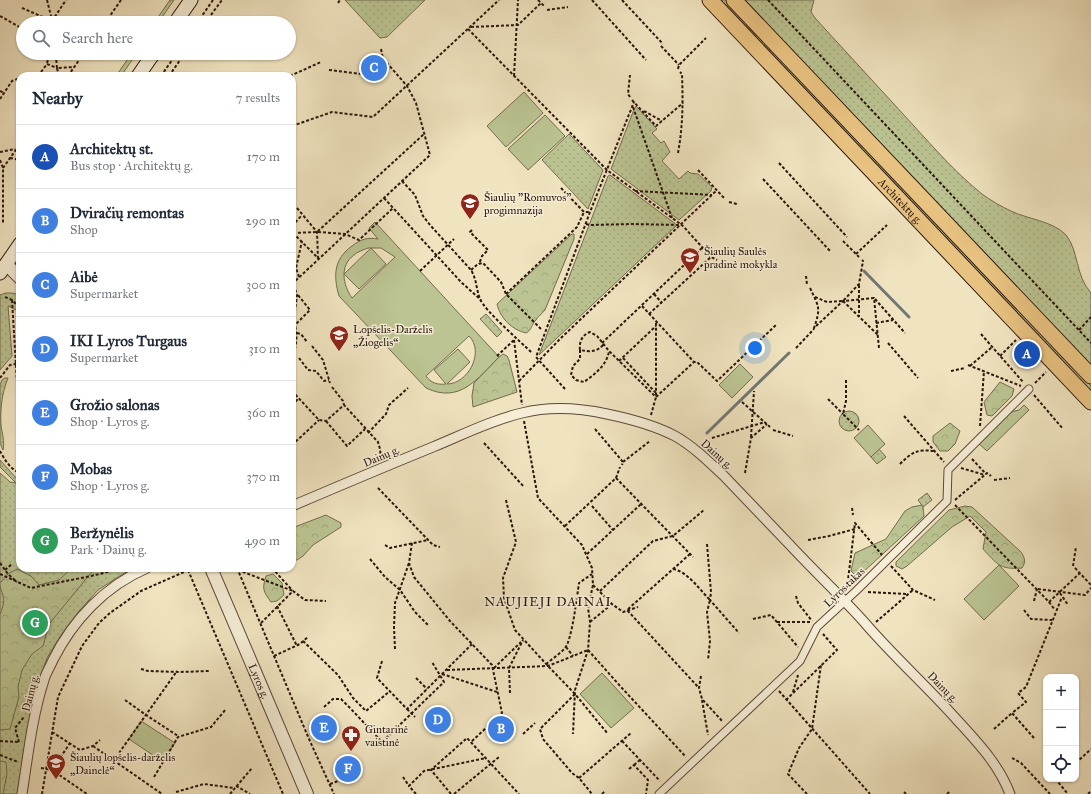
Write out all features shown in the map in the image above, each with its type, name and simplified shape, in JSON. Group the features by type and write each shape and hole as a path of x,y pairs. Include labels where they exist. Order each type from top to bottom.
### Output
{"main road":[{"path":"180,16 191,0"},
{"name":"Architektų g.","path":"710,0 1091,402"},
{"name":"Architektų g.","path":"734,0 1091,376"},
{"path":"756,49 768,37"},
{"path":"141,72 149,60"},
{"path":"2,265 16,249"}],"street":[{"path":"2,265 16,275"},
{"path":"951,467 1029,389"},
{"name":"Dainų g.","path":"296,504 484,426 523,412 541,409 583,409 630,418 648,424 675,436 687,444 717,469 752,504 869,628 937,697 989,755 998,768 1010,794"},
{"name":"Lyros takas","path":"659,794 800,661 817,627 856,591 947,501 948,470 951,467"},
{"name":"Dainų g.","path":"22,794 29,743 44,679 61,644 85,611 97,599 128,577 139,572"},
{"name":"Lyros g.","path":"214,572 307,794"}],"path":[{"path":"47,0 51,16"},
{"path":"56,16 66,0"},
{"path":"110,16 121,0"},
{"path":"202,16 213,0"},
{"path":"210,16 222,0"},
{"path":"296,124 332,112 373,117 499,0"},
{"path":"514,76 518,25 518,0"},
{"path":"538,0 546,8 568,7"},
{"path":"592,0 646,60"},
{"path":"622,0 679,65"},
{"path":"768,0 1091,343"},
{"path":"470,27 518,25 541,3"},
{"path":"22,8 39,16"},
{"path":"0,16 16,25"},
{"path":"468,29 607,170 672,218 711,257 717,260"},
{"path":"678,69 679,65 706,38"},
{"path":"380,49 383,59"},
{"path":"40,72 47,64 48,60"},
{"path":"56,60 58,72"},
{"path":"71,72 79,60"},
{"path":"163,72 171,60"},
{"path":"172,72 179,60"},
{"path":"296,73 321,62"},
{"path":"296,280 430,155 416,102 407,86 386,63"},
{"path":"47,64 57,68 74,67"},
{"path":"329,70 378,76"},
{"path":"678,152 682,132 683,103 682,74 680,72"},
{"path":"630,75 628,94 630,97"},
{"path":"0,99 12,81 16,80"},
{"path":"0,90 4,93"},
{"path":"565,389 536,357 633,101 656,126 683,103"},
{"path":"632,106 672,218"},
{"path":"643,111 662,121"},
{"path":"317,232 424,134"},
{"path":"0,152 16,149"},
{"path":"3,168 16,149"},
{"path":"10,158 16,159"},
{"path":"0,160 3,168 3,223"},
{"path":"779,163 847,237"},
{"path":"698,170 724,198"},
{"path":"764,179 831,252"},
{"path":"402,181 415,195 423,216 471,270 476,278 481,300"},
{"path":"561,188 584,212 590,212"},
{"path":"519,381 717,190"},
{"path":"634,191 663,191 712,195"},
{"path":"384,198 461,282 481,300 513,335 532,353"},
{"path":"729,202 737,204"},
{"path":"297,208 317,232 318,259"},
{"path":"296,232 333,232 345,234 359,240 393,208"},
{"path":"506,294 577,227 584,212"},
{"path":"296,222 302,215"},
{"path":"586,224 680,225"},
{"path":"856,254 887,225"},
{"path":"471,270 478,264 482,256 488,250 470,232 472,230"},
{"path":"296,236 318,259"},
{"path":"420,271 454,239"},
{"path":"299,277 296,268 302,241"},
{"path":"843,241 859,257"},
{"path":"580,350 590,352 597,350 702,248"},
{"path":"649,314 711,257"},
{"path":"859,317 859,284 862,260"},
{"path":"478,264 484,263 501,282 506,294 541,329"},
{"path":"806,276 807,285"},
{"path":"796,348 814,328 859,284"},
{"path":"810,288 819,306 818,317 814,328"},
{"path":"654,294 662,303"},
{"path":"296,303 297,295"},
{"path":"296,323 310,310 297,295"},
{"path":"5,297 12,300 16,304"},
{"path":"814,297 827,302 874,298"},
{"path":"874,298 905,333"},
{"path":"874,298 879,348"},
{"path":"0,378 10,365 16,363 12,300"},
{"path":"843,301 878,335"},
{"path":"642,306 694,362 697,362 717,381 776,324"},
{"path":"1078,330 1091,317"},
{"path":"876,323 893,320"},
{"path":"651,416 656,397 656,322"},
{"path":"619,361 656,326"},
{"path":"609,351 608,359 602,367 584,382 576,380 571,375 573,366 580,359 581,340 584,334 590,332 597,336 609,351 656,397"},
{"path":"1000,356 1025,332"},
{"path":"296,347 297,333 301,334 307,342"},
{"path":"981,334 1063,429"},
{"path":"513,335 523,412"},
{"path":"498,356 514,340"},
{"path":"888,343 918,378"},
{"path":"299,358 308,370 316,371 324,381 330,382 323,360 312,346"},
{"path":"992,347 969,365 1029,389"},
{"path":"623,358 656,393"},
{"path":"656,397 694,362"},
{"path":"1029,389 1055,363"},
{"path":"951,371 965,368"},
{"path":"979,439 984,371"},
{"path":"843,414 846,401 846,380"},
{"path":"332,387 343,400 344,405 380,446 382,468"},
{"path":"368,432 386,414 389,406 408,388"},
{"path":"745,473 751,438 754,391"},
{"path":"296,395 319,420 326,421 347,446 365,429"},
{"path":"296,401 299,398"},
{"path":"828,398 859,430"},
{"path":"742,402 770,427"},
{"path":"326,421 344,405"},
{"path":"904,416 951,467 991,476"},
{"path":"296,441 319,420"},
{"path":"712,438 766,423"},
{"path":"751,438 766,423"},
{"path":"525,428 538,498 582,545 592,568 593,585 588,608 590,622 588,650 575,694 573,734"},
{"path":"595,428 621,465"},
{"path":"773,430 793,436"},
{"path":"565,526 616,478 621,465 650,441"},
{"path":"484,443 524,487"},
{"path":"900,464 912,453 924,450 935,451"},
{"path":"0,451 12,468 16,470"},
{"path":"966,452 985,474"},
{"path":"985,474 952,502 1037,589 1055,610"},
{"path":"616,478 693,557"},
{"path":"994,480 1010,478"},
{"path":"378,488 433,545 440,547"},
{"path":"506,500 516,542 503,578 504,598 515,630 575,694 608,734"},
{"path":"587,554 641,504"},
{"path":"592,506 613,530"},
{"path":"852,508 853,515"},
{"path":"600,591 653,541 673,536 704,510"},
{"path":"845,601 856,518"},
{"path":"855,523 913,590 935,600"},
{"path":"808,540 855,529"},
{"path":"385,545 390,548 428,540"},
{"path":"395,649 395,603 409,563 412,543"},
{"path":"707,544 711,592 707,612 710,641 708,660"},
{"path":"1076,547 1074,567 1091,585"},
{"path":"627,610 690,554"},
{"path":"370,559 385,577 400,590 415,612 429,626"},
{"path":"0,563 8,574 20,584"},
{"path":"409,563 414,577 450,621 492,665 502,713 471,742"},
{"path":"5,570 12,564"},
{"path":"673,569 687,574 739,633"},
{"path":"0,574 31,588 108,572"},
{"path":"42,794 58,697 82,646 99,623 110,613 141,591 184,572"},
{"path":"189,572 283,794"},
{"path":"239,572 334,794"},
{"path":"246,572 293,591"},
{"path":"276,572 293,591 305,600 326,601"},
{"path":"1049,602 1080,573"},
{"path":"547,665 566,647 573,625 579,583 592,574"},
{"path":"593,585 612,604 623,612 638,607"},
{"path":"1037,589 1085,595 1091,588"},
{"path":"1034,601 1037,589"},
{"path":"869,628 913,590"},
{"path":"261,623 293,591"},
{"path":"856,591 909,594"},
{"path":"1060,593 1068,605"},
{"path":"777,622 813,622 798,604 796,596"},
{"path":"994,729 1026,702 1018,693 1026,687 1039,656 1055,610 1062,597"},
{"path":"590,622 612,604"},
{"path":"277,606 297,646"},
{"path":"627,610 699,688"},
{"path":"1024,610 1031,619 1052,620"},
{"path":"753,619 771,615 804,654"},
{"path":"817,627 837,650 786,700 870,794"},
{"path":"274,656 297,646 308,637"},
{"path":"510,693 509,668 523,640"},
{"path":"493,668 523,640"},
{"path":"303,642 338,675 353,698 366,711 390,691"},
{"path":"407,709 472,644"},
{"path":"566,647 573,656"},
{"path":"446,670 547,665 588,650"},
{"path":"588,650 620,687 692,763"},
{"path":"382,661 377,678 414,717"},
{"path":"792,693 800,671 800,661"},
{"path":"324,707 333,699 341,699 382,742 444,682 432,662"},
{"path":"807,794 788,774 799,748 812,729 821,665"},
{"path":"141,669 148,671 180,672 209,671"},
{"path":"119,753 177,671"},
{"path":"441,675 497,692"},
{"path":"701,676 699,688 710,746"},
{"path":"416,678 427,689"},
{"path":"575,694 540,729 543,739 572,774 579,778 592,794"},
{"path":"702,699 729,728"},
{"path":"125,700 178,737"},
{"path":"154,777 178,737 211,727 226,709"},
{"path":"1012,714 1034,738"},
{"path":"523,734 535,723"},
{"path":"52,732 80,750 92,746 100,740"},
{"path":"579,778 631,733"},
{"path":"431,770 467,738 519,794"},
{"path":"0,741 29,743"},
{"path":"622,741 666,788"},
{"path":"52,770 70,743"},
{"path":"92,746 162,794"},
{"path":"1079,760 1091,749"},
{"path":"0,755 21,763"},
{"path":"431,770 453,794 499,756"},
{"path":"409,786 424,771 486,758"},
{"path":"1012,758 1021,763 1050,794"},
{"path":"629,769 640,760"},
{"path":"634,765 648,780 646,794"},
{"path":"41,768 52,770 87,794"},
{"path":"230,794 252,768"},
{"path":"403,777 416,794"},
{"path":"330,784 340,780"},
{"path":"1058,782 1068,794"},
{"path":"176,792 204,784 235,787 250,794"},
{"path":"602,794 605,791"},
{"path":"947,794 950,791"},
{"path":"1088,794 1091,791"}],"green space":[{"path":"170,0 174,0 163,16 159,16"},
{"path":"345,0 425,0 387,37 380,38"},
{"path":"719,0 726,0 757,35 753,36"},
{"path":"744,0 814,0 811,12 815,18 938,152 964,178 989,199 1017,214 1054,226 1066,235 1073,248 1082,279 1091,293 1091,365"},
{"path":"766,44 1091,386 1091,392 764,47"},
{"path":"127,60 132,60 124,72 119,72"},
{"path":"524,92 543,113 506,147 487,126"},
{"path":"636,106 657,129 652,133 661,143 664,141 670,152 662,161 679,179 688,171 690,173 698,174 712,187 711,191 679,220 611,169"},
{"path":"545,115 565,136 528,170 508,149"},
{"path":"569,134 603,170 588,209 542,160"},
{"path":"610,175 677,225 539,355 608,176"},
{"path":"375,222 499,357 467,387 449,393 438,392 426,388 339,296 336,281 336,268 338,262 346,251 358,242 368,238 378,239 369,228","holes":["368,248 381,248 395,257 352,298 346,287 344,270 349,259 360,251","469,336 474,343 475,358 467,373 462,379 455,383 447,384 470,362 458,349 434,370 446,384 437,384 432,382 426,376"]},
{"path":"572,234 574,234 574,239 545,310 526,333 511,326 504,319 497,304"},
{"path":"371,248 386,264 359,289 344,274"},
{"path":"6,293 16,294 16,310 8,306 12,356 0,370 0,295"},
{"path":"486,314 502,332 497,337 480,319"},
{"path":"503,354 507,356 509,360 517,392 473,407 472,396 474,383"},
{"path":"740,364 753,377 732,398 719,385"},
{"path":"8,378 3,395 1,413 1,425 4,441 3,450 0,443 0,385 2,380"},
{"path":"1000,382 1014,389 1012,396 992,416 987,415 984,402"},
{"path":"1024,405 1029,410 987,451 978,443 1011,412 1019,410"},
{"path":"849,411 856,414 859,421 856,428 849,431 842,428 839,421 842,414"},
{"path":"950,423 960,431 955,444 948,451 940,451 933,442 933,436"},
{"path":"868,425 885,444 871,457 854,438"},
{"path":"879,449 886,457 877,464 871,457"},
{"path":"0,460 16,478 16,483 0,467"},
{"path":"0,473 10,482 16,483 16,572 126,572 98,590 79,611 61,635 47,658 33,698 17,794 0,794"},
{"path":"927,493 932,500 923,507 918,500"},
{"path":"922,505 924,516 860,575 854,574 851,571 855,553 886,539 905,511 912,507"},
{"path":"965,506 972,507 1021,552 1024,560 1022,568 1004,567 992,559 983,549 986,532 970,516 952,527 907,566 902,569 896,566 896,562 949,510"},
{"path":"326,515 341,523 341,527 313,545 297,560 296,526"},
{"path":"999,565 1019,586 984,620 964,599"},
{"path":"16,570 16,572 23,572 31,576 39,585 59,580 68,572 92,572 49,624 43,646 32,654 22,670 18,687 19,697 10,729 0,730 0,615 4,601 0,583 8,574"},
{"path":"273,574 282,583 284,595 277,601 271,602 265,592 264,584 266,576"},
{"path":"602,673 634,708 611,728 580,694"},
{"path":"141,721 175,743 163,762 129,739"},
{"path":"0,761 6,762 7,774 3,794 0,794"}],"waterway":[{"path":"864,271 909,317"},
{"path":"707,433 789,353"}],"place":[{"name":"Aibė","path":"374,68"},
{"name":"Šiaulių \"Romuvos\" progimnazija","path":"470,220"},
{"name":"Šiaulių Saulės pradinė mokykla","path":"690,274"},
{"name":"Lopšelis-Darželis „Žiogelis“","path":"339,352"},
{"name":"Architektų st.","path":"1027,354"},
{"name":"Beržynėlis","path":"35,623"},
{"name":"IKI Lyros Turgaus","path":"438,720"},
{"name":"Grožio salonas","path":"324,728"},
{"name":"Dviračių remontas","path":"501,729"},
{"name":"Gintarinė vaistinė","path":"351,752"},
{"name":"Mobas","path":"348,769"},
{"name":"Šiaulių lopšelis-darželis „Dainelė“","path":"56,780"}],"district":[{"name":"NAUJIEJI DAINAI","path":"548,601"}]}
